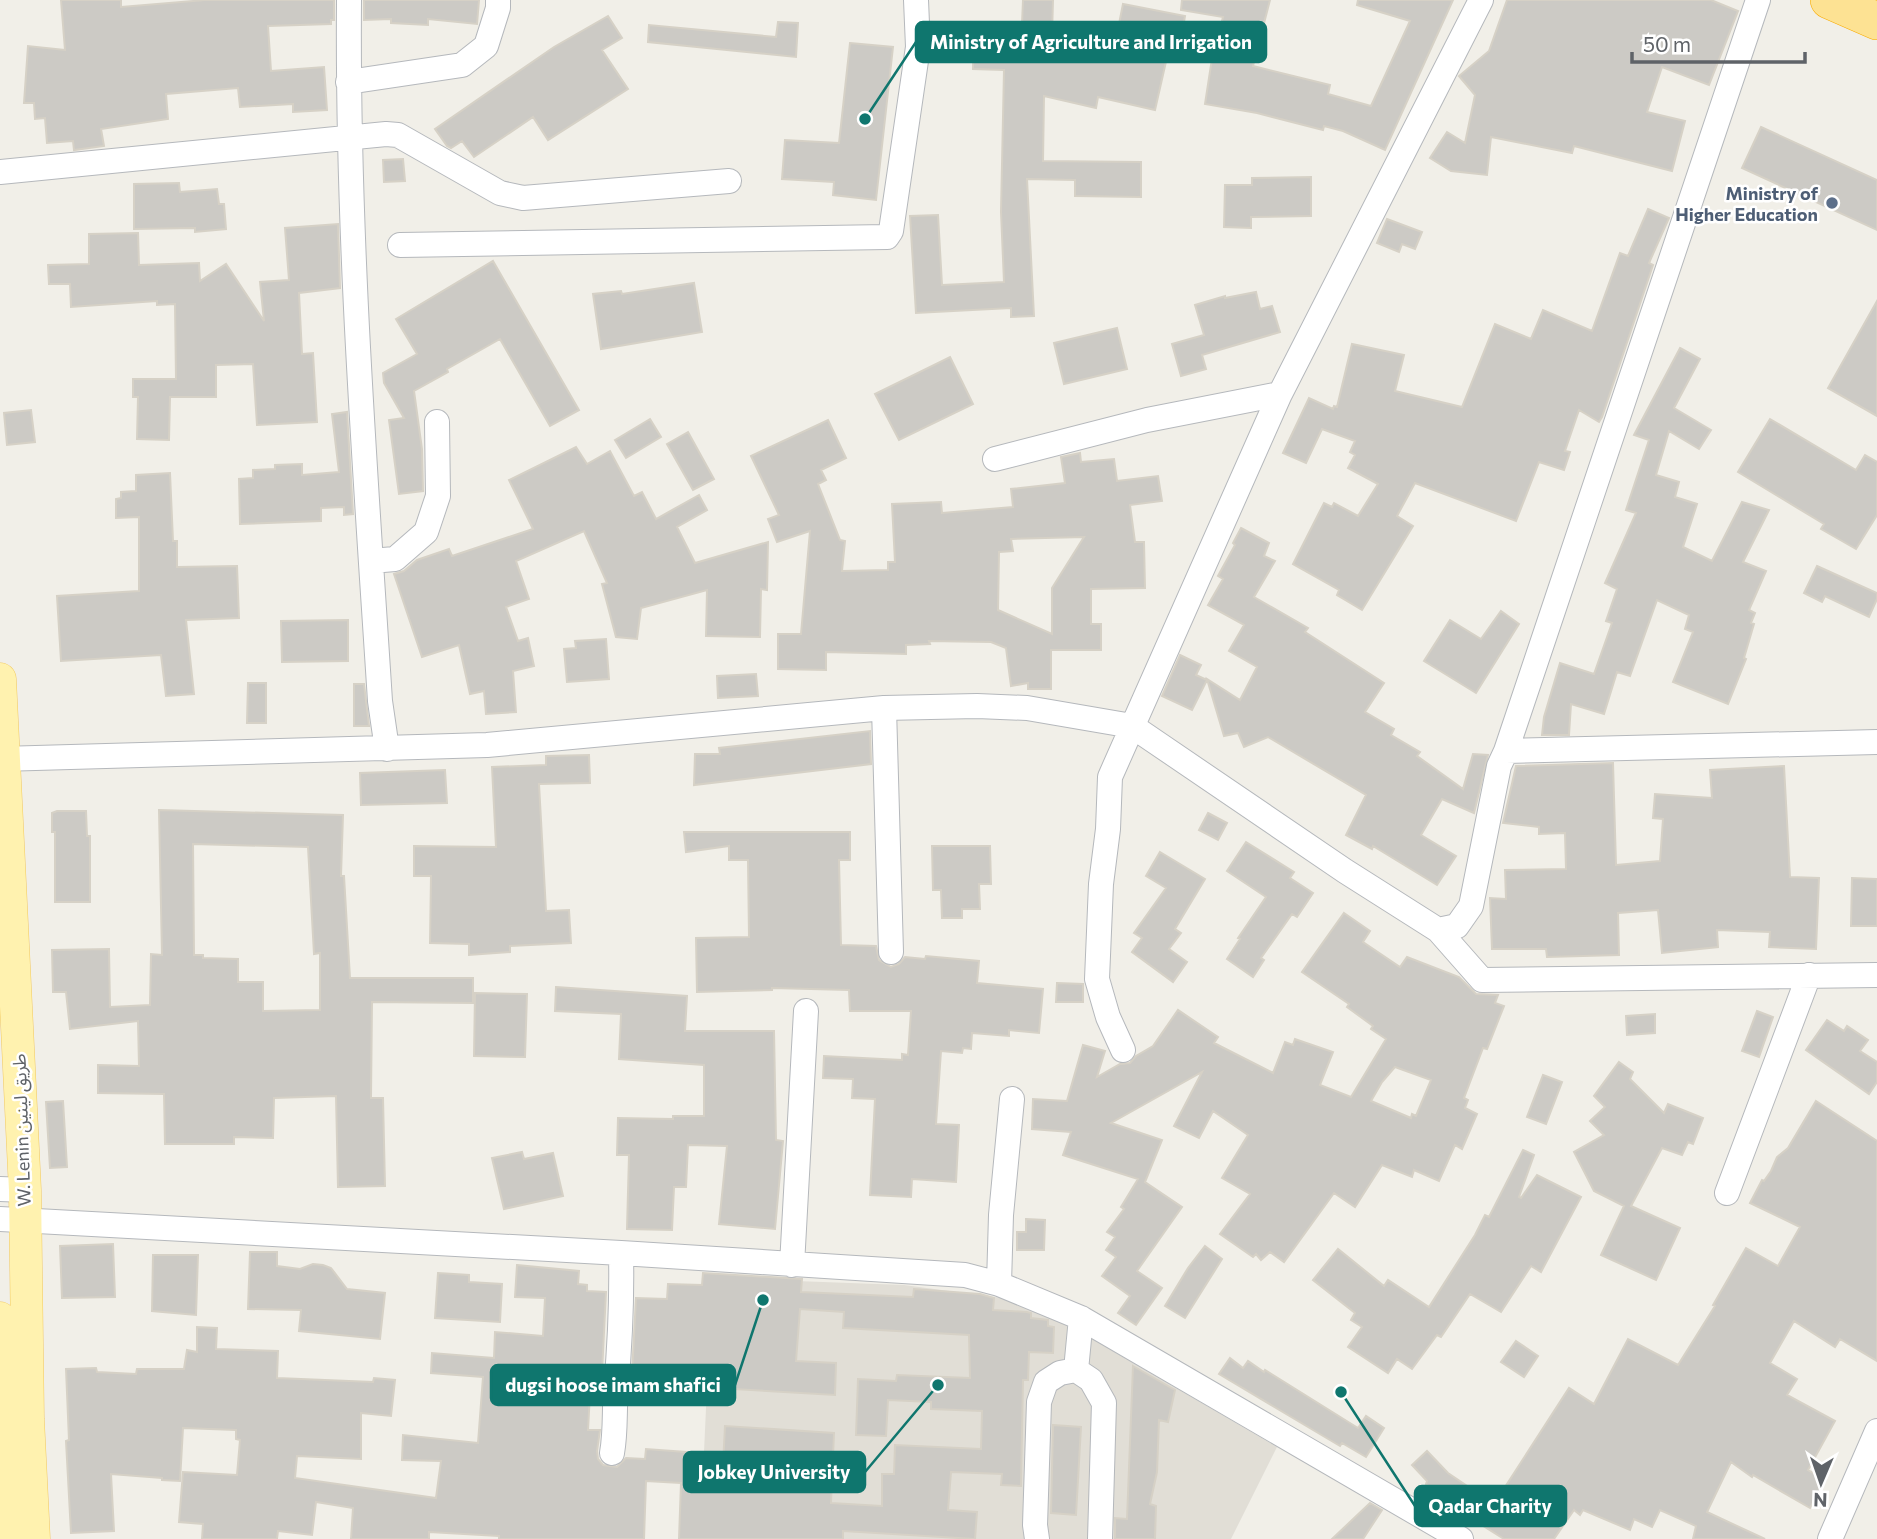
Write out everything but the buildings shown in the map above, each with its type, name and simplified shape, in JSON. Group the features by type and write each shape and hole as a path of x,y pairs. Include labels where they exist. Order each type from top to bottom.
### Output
{"highway":[{"path":"1829,0 1877,21"}],"main road":[{"name":"W. Lenin طريق لينين","path":"0,679 12,1204 10,1420 34,1539"},
{"path":"0,1318 10,1420 9,1539"}],"street":[{"path":"349,0 348,137 371,561 380,701 387,749"},
{"path":"348,82 462,65 486,46 498,0"},
{"path":"400,245 887,237 891,232 918,47 916,0"},
{"path":"1123,1050 1108,1017 1097,979 1101,884 1108,829 1110,777 1280,394 1480,0"},
{"path":"1437,930 1457,926 1471,906 1499,766 1758,0"},
{"path":"0,172 386,134 398,135 500,193 523,198 729,181"},
{"path":"995,459 1147,420 1280,394"},
{"path":"371,561 395,559 425,532 438,496 437,422"},
{"path":"884,708 891,951"},
{"path":"2,759 487,745 884,708 1027,708 1132,726 1345,871 1437,930 1482,980 1877,975"},
{"path":"1506,751 1877,742"},
{"path":"1727,1193 1809,975"},
{"path":"792,1265 806,1011"},
{"path":"999,1284 1012,1099"},
{"path":"12,1204 621,1253 965,1275 999,1284 1081,1318 1461,1539"},
{"path":"612,1453 621,1346 621,1253"},
{"path":"1076,1370 1081,1318"},
{"path":"1037,1539 1035,1525 1039,1402 1046,1382 1060,1373 1076,1370 1091,1380 1104,1403 1100,1539"},
{"path":"1830,1539 1877,1431"}],"shaded area":[{"path":"712,1278 904,1285 1002,1298 1063,1322 1277,1447 1231,1539 700,1539"}],"place":[{"name":"Ministry of Agriculture and Irrigation","path":"865,119"},
{"name":"Ministry of Higher Education","path":"1832,203"},
{"name":"dugsi hoose imam shafici","path":"763,1300"},
{"name":"Jobkey University","path":"938,1385"},
{"name":"Qadar Charity","path":"1341,1392"}]}
